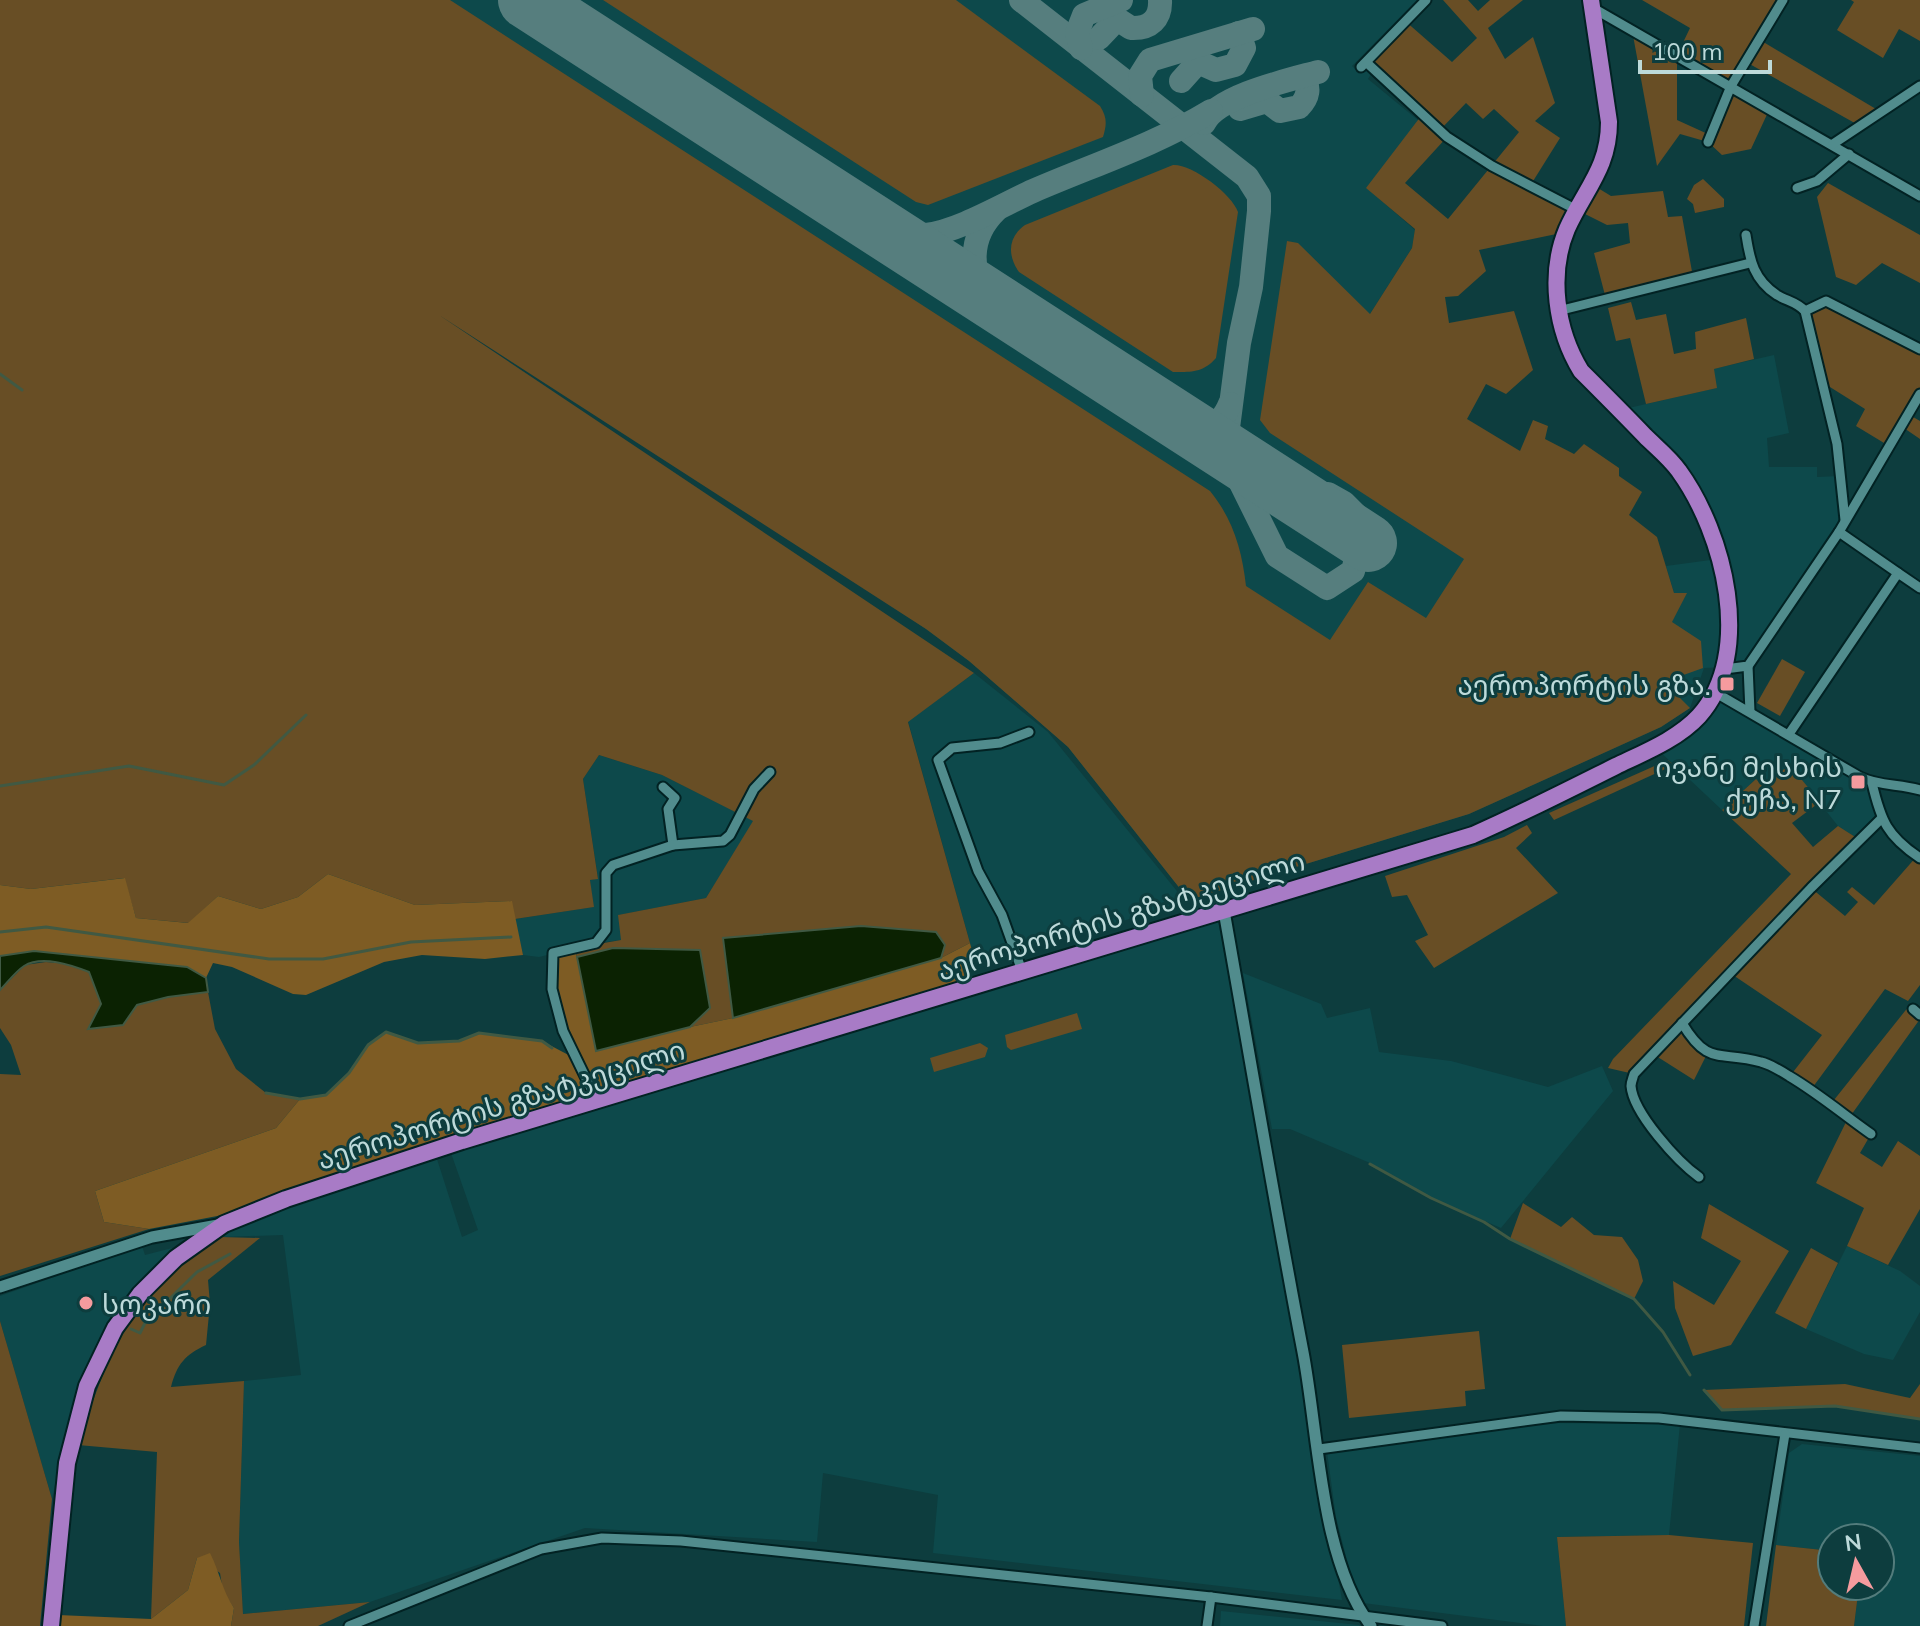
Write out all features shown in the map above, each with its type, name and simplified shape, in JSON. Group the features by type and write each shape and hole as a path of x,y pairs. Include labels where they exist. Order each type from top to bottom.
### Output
{"highway":[{"name":"აეროპორტის გზატკეცილი","path":"51,1626 67,1463 87,1386 115,1328 140,1294 176,1258 224,1224 286,1199 597,1101 1457,840 1518,815 1655,747 1698,717 1716,693 1725,669 1729,618 1726,589 1709,529 1695,496 1678,469 1581,371 1569,351 1558,311 1561,252 1566,232 1603,164 1609,142 1609,122 1592,4"}],"street":[{"path":"1426,0 1364,65 1447,137 1492,166 1577,210"},
{"path":"1708,142 1731,86 1783,0"},
{"path":"1592,4 1920,196"},
{"path":"1833,144 1920,86"},
{"path":"1797,188 1817,181 1849,154"},
{"path":"1746,235 1750,263 1765,285 1805,311 1837,444 1845,520"},
{"path":"1558,311 1750,263"},
{"path":"1805,311 1826,301 1920,349"},
{"path":"1750,712 1748,666 1839,532 1920,394"},
{"path":"1839,532 1920,588"},
{"path":"1789,734 1898,573"},
{"path":"1725,669 1748,666"},
{"path":"1716,693 1872,783 1920,790"},
{"path":"1022,971 1002,915 978,871 938,760 952,748 1000,743 1029,732"},
{"path":"597,1101 563,1031 552,989 553,953 596,943 606,930 606,873 613,865 673,845 723,841 730,835 754,789 770,772"},
{"path":"1872,783 1881,819 1895,839 1920,858"},
{"path":"663,787 675,798 668,809 673,845"},
{"path":"1699,1177 1681,1164 1663,1144 1644,1115 1631,1086 1634,1074 1881,819"},
{"path":"1224,911 1319,1449 1328,1517 1342,1570 1357,1607 1368,1622"},
{"path":"1682,1023 1702,1050 1714,1055 1762,1062 1790,1076 1871,1134"},
{"path":"0,1287 152,1237 224,1224"},
{"path":"1319,1449 1561,1416 1659,1418 1920,1448"},
{"path":"1754,1626 1785,1434"},
{"path":"349,1626 541,1549 602,1538 681,1541 1211,1597 1368,1622 1442,1626"},
{"path":"1207,1626 1211,1597"}],"shaded area":[{"path":"0,0 1417,0 1352,66 1356,70 1359,65 1371,74 1368,79 1419,121 1367,188 1415,230 1412,248 1370,314 1395,383 1672,621 1686,594 1674,593 1666,566 1718,559 1695,496 1620,410 1716,388 1713,369 1774,355 1789,433 1767,438 1769,467 1817,467 1817,477 1840,476 1845,520 1748,666 1704,668 1690,708 1661,727 1469,814 1189,900 1068,747 969,661"},
{"path":"0,0 450,0 1210,491 1225,513 1235,536 1246,586 1330,640 1368,582 1426,618 1464,559 1270,433 1260,420 1287,241 1298,243 1370,314 1412,248 1415,229 1366,188 1421,116 1367,63 1404,20 1452,62 1477,38 1443,0 1468,0 1478,11 1490,0 1523,0 1488,28 1505,59 1533,37 1555,103 1535,121 1560,138 1530,186 1577,210 1566,232 1479,250 1486,271 1458,296 1445,297 1449,323 1514,311 1533,370 1506,394 1486,384 1467,419 1520,451 1533,420 1548,426 1545,439 1574,454 1584,444 1619,468 1619,476 1642,492 1629,515 1657,537 1674,593 1687,593 1672,622 1701,641 1703,668 1664,682 1690,708 1661,727 1469,814 1189,900 1068,747 969,661 926,629 439,315 974,673 908,722 970,943 941,958 945,945 936,932 861,926 723,938 733,1018 690,1027 710,1008 700,950 613,948 577,957 575,948 621,940 618,915 706,898 753,821 662,775 599,755 583,779 598,879 590,880 594,907 515,919 511,901 415,905 328,874 298,897 261,909 218,896 189,923 136,918 124,878 31,889 0,885","holes":["1466,103 1483,119 1494,109 1519,132 1448,219 1405,183 1447,137 1440,130"]},
{"path":"603,0 956,0 1100,106 1106,124 1103,137 928,205 916,202"},
{"path":"1642,0 1776,0 1782,3 1760,40 1881,112 1860,126 1746,62 1731,86 1770,108 1751,149 1722,155 1708,142 1680,134 1657,166 1632,30 1677,55 1690,28","holes":["1677,56 1731,87 1710,135 1677,120"]},
{"path":"1851,0 1920,0 1920,41 1899,29 1883,58 1837,30 1854,2"},
{"path":"1173,165 1190,169 1210,181 1228,197 1238,212 1216,358 1206,367 1191,372 1173,372 1019,272 1011,253 1015,235 1025,225"},
{"path":"1703,179 1724,199 1724,207 1695,213 1693,204 1687,199 1694,185"},
{"path":"1828,183 1920,235 1920,283 1882,263 1856,285 1836,277 1817,197"},
{"path":"1593,185 1611,196 1663,191 1668,217 1682,216 1693,277 1606,299 1594,253 1630,243 1628,223 1607,225 1577,210"},
{"path":"1826,301 1920,349 1920,394 1908,414 1920,421 1920,439 1901,426 1889,446 1856,426 1865,409 1822,382 1805,311"},
{"path":"1631,302 1636,320 1666,314 1674,354 1696,349 1695,332 1746,318 1754,359 1714,369 1717,388 1646,404 1630,338 1616,341 1608,308"},
{"path":"1782,659 1805,672 1780,716 1757,703"},
{"path":"974,673 1048,732 1185,901 977,968 908,721"},
{"path":"1716,693 1872,783 1881,819 1860,840 1838,826 1789,764 1765,789 1756,779 1722,810 1655,747"},
{"path":"599,755 662,775 754,821 706,898 619,915 622,940 539,957 523,955 515,919 593,907 590,880 598,878 583,779"},
{"path":"1668,760 1674,765 1554,820 1549,813"},
{"path":"1789,764 1820,802 1792,823 1813,847 1838,826 1860,840 1811,888 1845,916 1858,902 1847,892 1852,887 1874,905 1917,856 1920,858 1920,985 1908,1001 1885,989 1810,1091 1790,1076 1822,1035 1730,973 1682,1023 1708,1052 1694,1080 1653,1054 1634,1074 1608,1068 1613,1059 1791,874 1722,810 1756,779 1765,788"},
{"path":"1527,825 1532,833 1516,848 1558,893 1434,968 1415,941 1428,935 1407,895 1392,897 1385,876 1504,837"},
{"path":"328,874 415,905 512,901 523,955 485,959 422,955 384,962 306,995 293,994 232,967 213,963 206,978 187,967 34,951 0,956 0,885 31,889 125,878 136,918 188,923 218,896 261,909 298,897"},
{"path":"1218,920 1342,1600 933,1553 938,1495 823,1473 817,1542 585,1528 370,1602 243,1614 239,1542 244,1381 301,1375 283,1235 220,1237 287,1204 436,1156 462,1237 478,1230 451,1153"},
{"path":"861,926 936,932 945,945 941,958 733,1018 723,938"},
{"path":"970,943 977,968 954,984 311,1181 233,1213 149,1229 104,1222 95,1191 276,1128 300,1099 326,1095 349,1073 368,1045 386,1032 418,1043 459,1041 479,1033 542,1041 578,1060 552,989 553,953 575,948 596,1051 733,1018 941,958"},
{"path":"613,948 700,950 710,1008 690,1027 596,1051 577,957"},
{"path":"34,951 187,967 206,978 208,992 137,1005 123,1025 88,1029 101,1004 89,972 56,962 39,961 21,968 0,990 0,956"},
{"path":"46,962 69,964 90,972 101,1004 89,1028 123,1025 137,1005 208,992 215,1029 236,1069 266,1093 300,1099 276,1128 95,1191 104,1222 149,1229 0,1276 0,1074 21,1075 11,1045 0,1028 0,990 25,965"},
{"path":"1243,973 1321,1004 1327,1018 1370,1008 1379,1052 1451,1061 1548,1087 1602,1066 1613,1091 1501,1228 1431,1198 1370,1163 1290,1129 1272,1129"},
{"path":"1909,1006 1920,1015 1920,1019 1849,1118 1871,1134 1860,1153 1882,1167 1898,1141 1920,1156 1920,1209 1888,1265 1847,1246 1864,1208 1816,1183 1848,1118 1830,1105"},
{"path":"1077,1013 1082,1029 1011,1050 1007,1047 1005,1035"},
{"path":"980,1043 988,1048 985,1057 934,1072 930,1058"},
{"path":"1523,1203 1561,1227 1572,1217 1594,1235 1622,1237 1638,1260 1643,1281 1634,1299 1510,1239"},
{"path":"1709,1204 1789,1251 1731,1345 1693,1356 1675,1308 1673,1281 1714,1305 1741,1261 1701,1238"},
{"path":"220,1237 260,1238 208,1280 210,1304 206,1345 183,1361 171,1387 244,1381 239,1542 243,1614 370,1602 318,1626 231,1626 234,1608 223,1592 220,1573 197,1558 188,1590 151,1619 157,1452 78,1445 108,1365 139,1309 168,1276"},
{"path":"142,1246 145,1255 176,1247 139,1286 93,1356 68,1424 52,1499 0,1321 0,1296"},
{"path":"1847,1246 1900,1271 1920,1286 1920,1312 1893,1360 1864,1354 1806,1329"},
{"path":"1811,1248 1838,1263 1806,1329 1775,1313"},
{"path":"0,1321 52,1499 40,1626 0,1626"},
{"path":"1479,1331 1485,1389 1465,1391 1466,1406 1349,1418 1342,1345"},
{"path":"1845,1384 1910,1398 1920,1384 1920,1419 1835,1406 1722,1410 1704,1390"},
{"path":"1540,1423 1680,1424 1669,1535 1557,1537 1566,1626 1543,1626 1363,1603 1349,1568 1336,1517 1327,1452"},
{"path":"1802,1444 1920,1456 1920,1626 1854,1626 1857,1602 1896,1602 1896,1522 1816,1522 1816,1549 1776,1545 1789,1453"},
{"path":"1669,1535 1753,1543 1744,1626 1566,1626 1557,1537"},
{"path":"1776,1545 1816,1549 1816,1602 1857,1602 1854,1626 1766,1626"},
{"path":"210,1553 234,1608 231,1626 57,1626 58,1615 151,1619 188,1590 197,1558"},
{"path":"1221,1611 1359,1625 1360,1626 1220,1626"}],"waterway":[{"path":"0,374 22,390"},
{"path":"0,786 129,766 224,785 254,765 306,715"},
{"path":"0,932 46,927 269,959 323,959 411,942 511,937"},
{"path":"266,1093 300,1099 326,1095 349,1073 368,1045 386,1032 418,1043 459,1041 479,1033 542,1041 552,1048"},
{"path":"1370,1164 1431,1198 1484,1222 1510,1239 1634,1299 1663,1332 1690,1375"},
{"path":"131,1329 140,1333 145,1323 197,1272 230,1254"},
{"path":"1704,1390 1722,1410 1835,1406 1920,1419"}],"taxiway":[{"path":"1021,0 1247,177 1259,196 1251,287 1239,343 1225,451 1277,556 1327,588 1353,571 1361,539 1355,514 1328,494 1294,495"},
{"path":"1081,48 1077,33 1084,15 1121,0"},
{"path":"1099,38 1117,19 1131,28 1149,25 1159,13 1160,0"},
{"path":"1142,95 1140,76 1150,60 1253,29"},
{"path":"1181,81 1198,62 1216,70 1235,65 1244,48 1239,33"},
{"path":"1204,123 1211,113 1238,97 1318,72"},
{"path":"1240,109 1267,101 1280,111 1299,107 1307,92 1302,77"},
{"path":"868,220 903,234 939,233 1146,144 1211,111"},
{"path":"996,210 980,232 975,257 980,281 996,303"},
{"path":"1166,413 1194,426 1210,426 1218,422 1230,404"}],"runway":[{"path":"527,0 1368,543"}],"place":[{"name":"აეროპორტის გზა.","path":"1727,684"},
{"name":"ივანე მესხის ქუჩა, N7","path":"1858,782"},
{"name":"სოკარი","path":"86,1303"}]}
